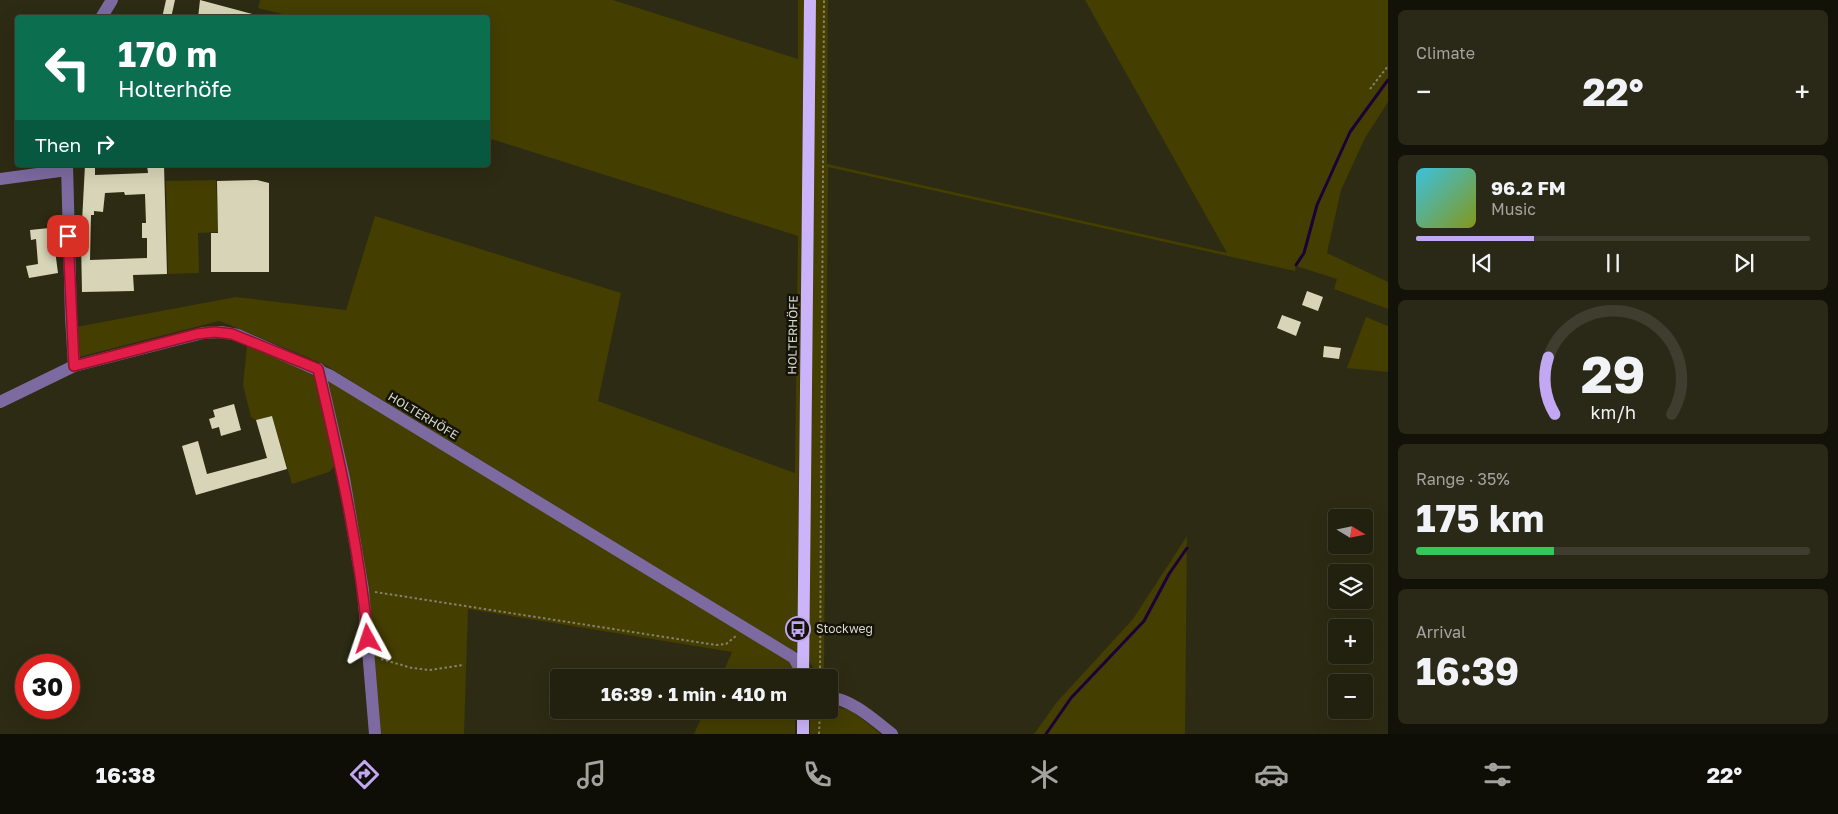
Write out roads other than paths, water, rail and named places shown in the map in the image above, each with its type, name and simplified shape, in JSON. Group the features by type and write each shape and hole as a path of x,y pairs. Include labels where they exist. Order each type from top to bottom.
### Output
{"main road":[{"name":"HOLTERHÖFE","path":"804,669 810,0"},
{"path":"803,719 803,734"}],"street":[{"path":"103,15 112,0"},
{"path":"0,179 67,168 70,301 74,366"},
{"name":"HOLTERHÖFE","path":"0,402 74,366 197,334 215,332 238,335 318,369 794,658 800,669"},
{"path":"318,369 344,478 363,590 375,734"},
{"path":"838,698 853,705 892,734"}],"waterway":[{"path":"1296,265 1304,253 1317,205 1350,132 1388,80"},
{"path":"1046,734 1071,698 1144,621 1169,574 1187,548"}],"place":[{"name":"Stockweg","path":"798,629"}]}
